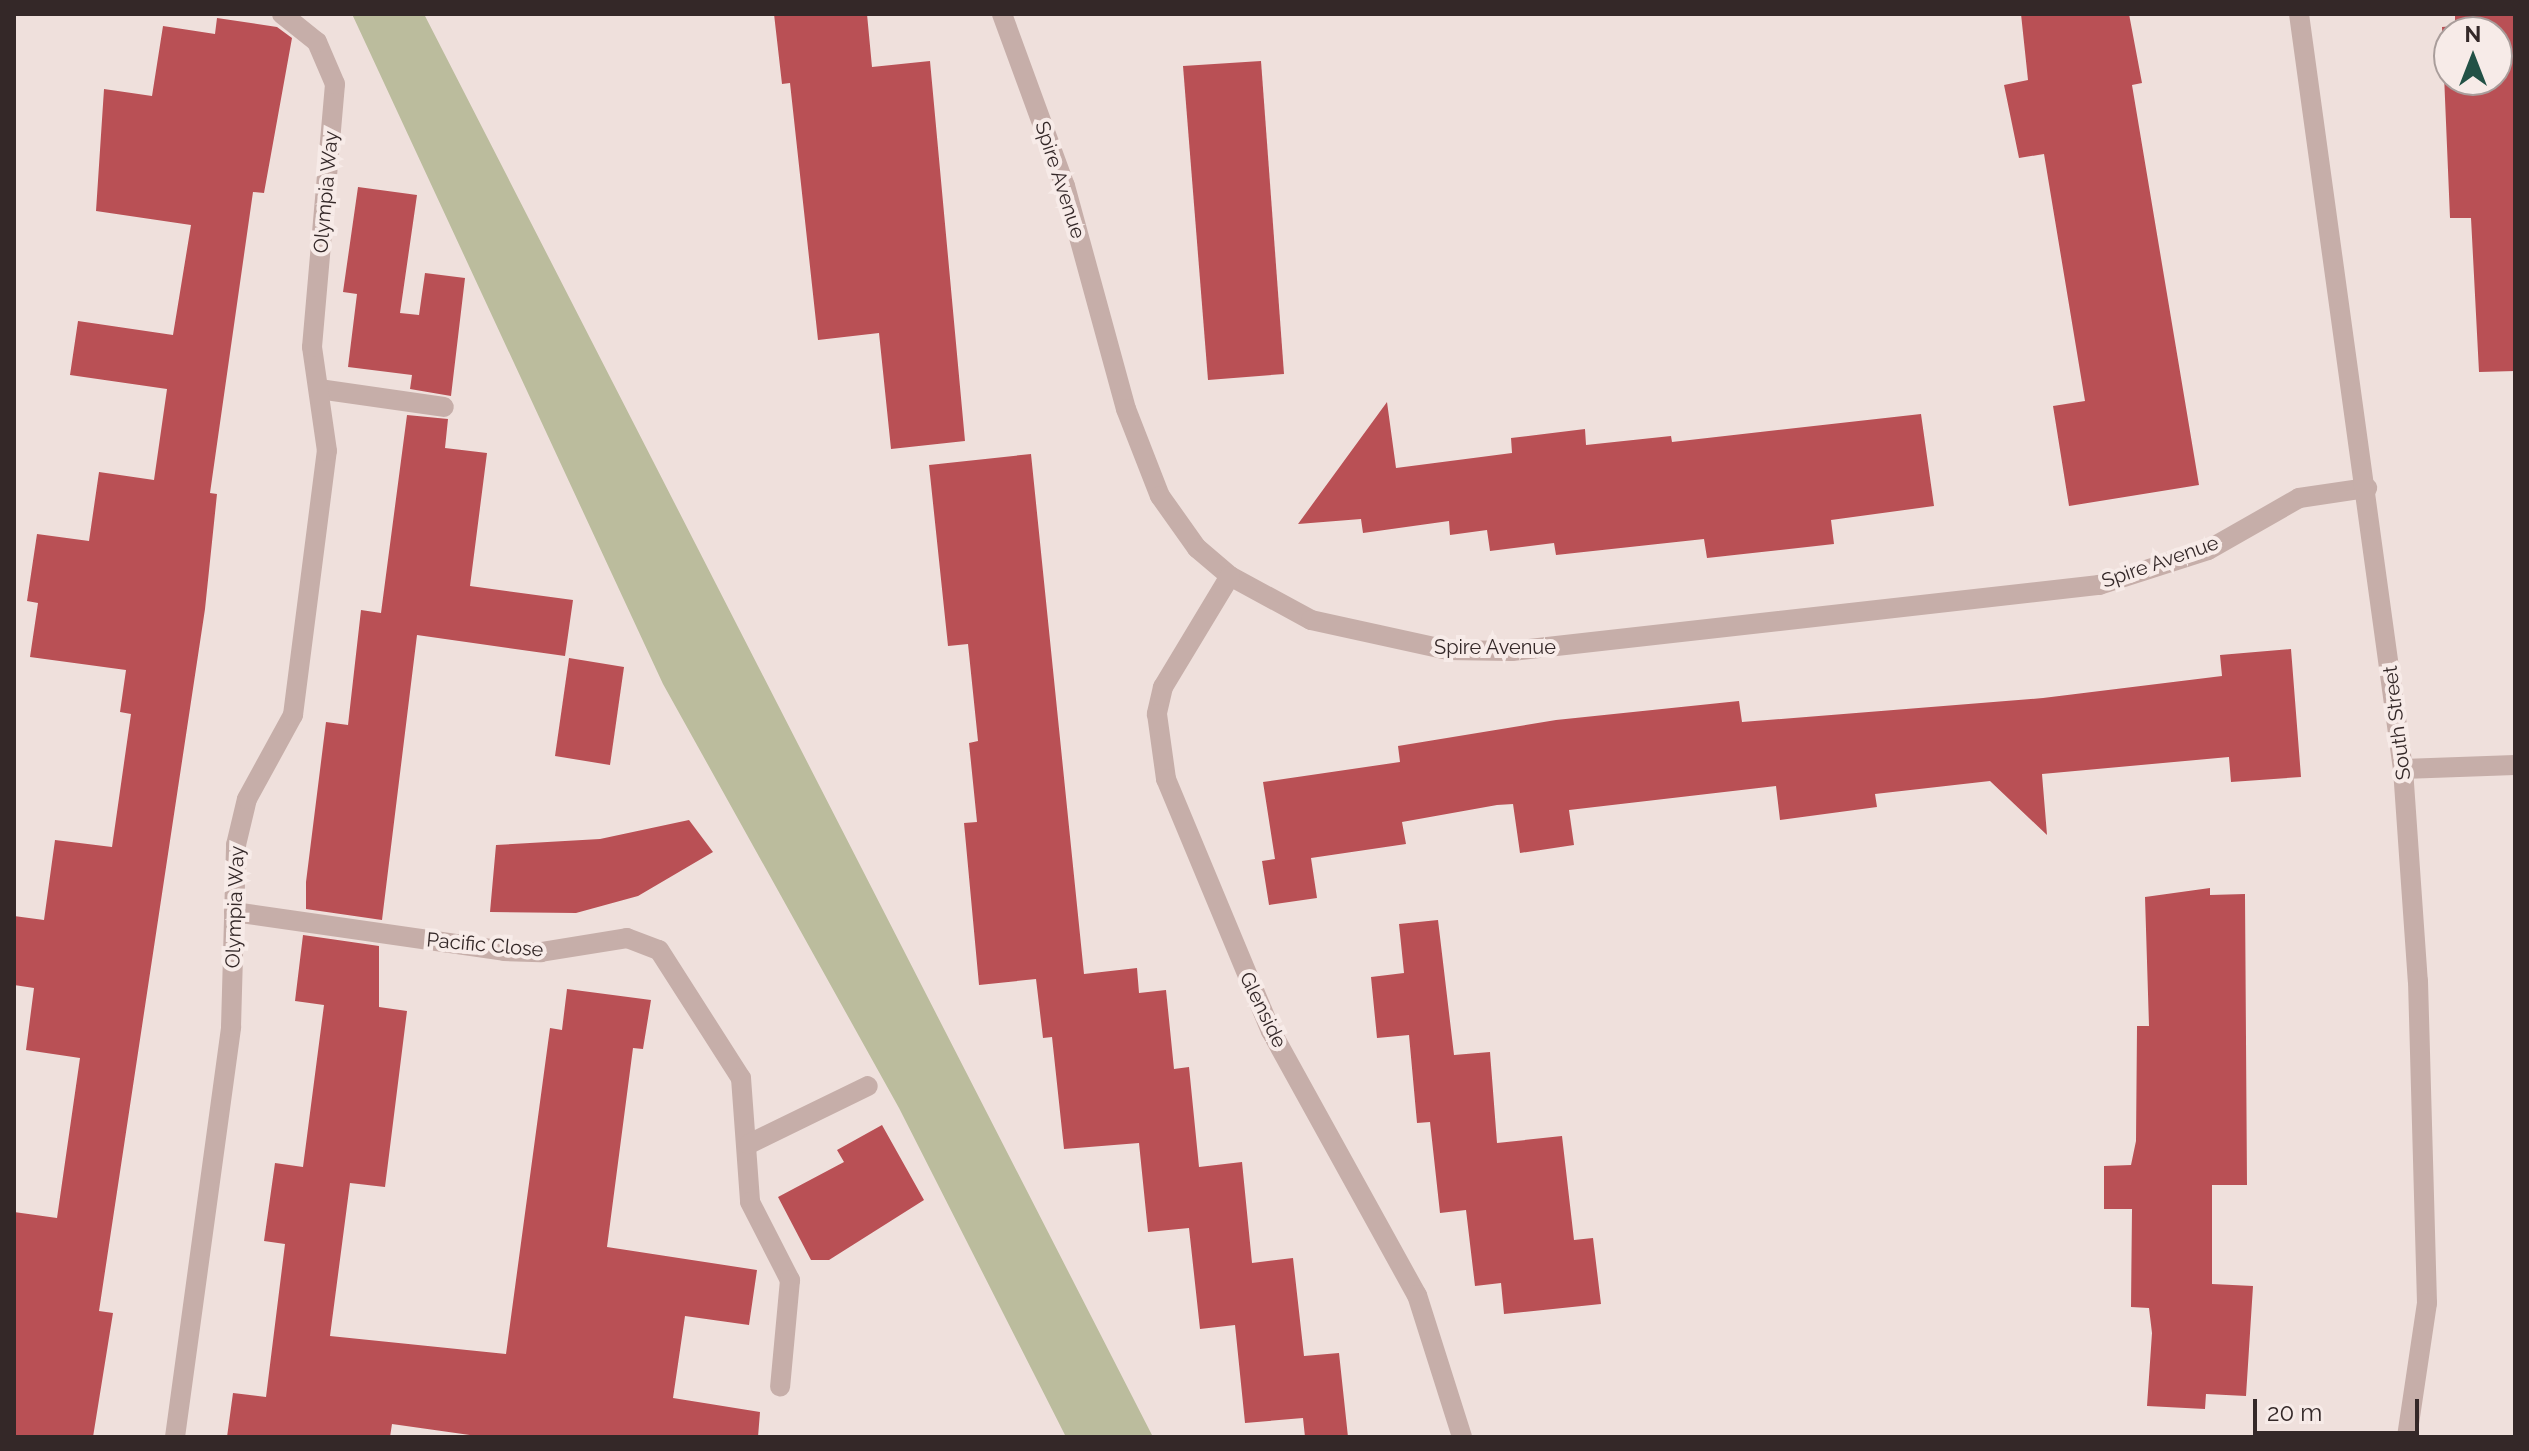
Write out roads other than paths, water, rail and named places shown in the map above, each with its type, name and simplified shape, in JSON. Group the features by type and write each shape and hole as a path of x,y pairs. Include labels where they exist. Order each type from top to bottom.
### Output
{"street":[{"name":"Olympia Way","path":"175,1437 231,1027 240,818 293,715 327,451 312,347 335,84 317,42 282,14"},
{"name":"Spire Avenue","path":"1002,14 1065,186 1144,463 1179,526 1230,576 1298,614 1384,640 1512,651 2099,585 2208,550 2299,498 2367,488"},
{"name":"South Street","path":"2299,14 2367,488 2403,769 2427,1303 2407,1437"},
{"path":"319,389 444,407"},
{"name":"Glenside","path":"1230,576 1163,687 1157,714 1166,779 1271,1031 1417,1295 1462,1437"},
{"path":"2403,769 2515,765"},
{"name":"Pacific Close","path":"234,912 504,951 645,940 680,977 741,1078 749,1144 750,1202 790,1280 780,1387"},
{"path":"749,1144 868,1086"}]}
